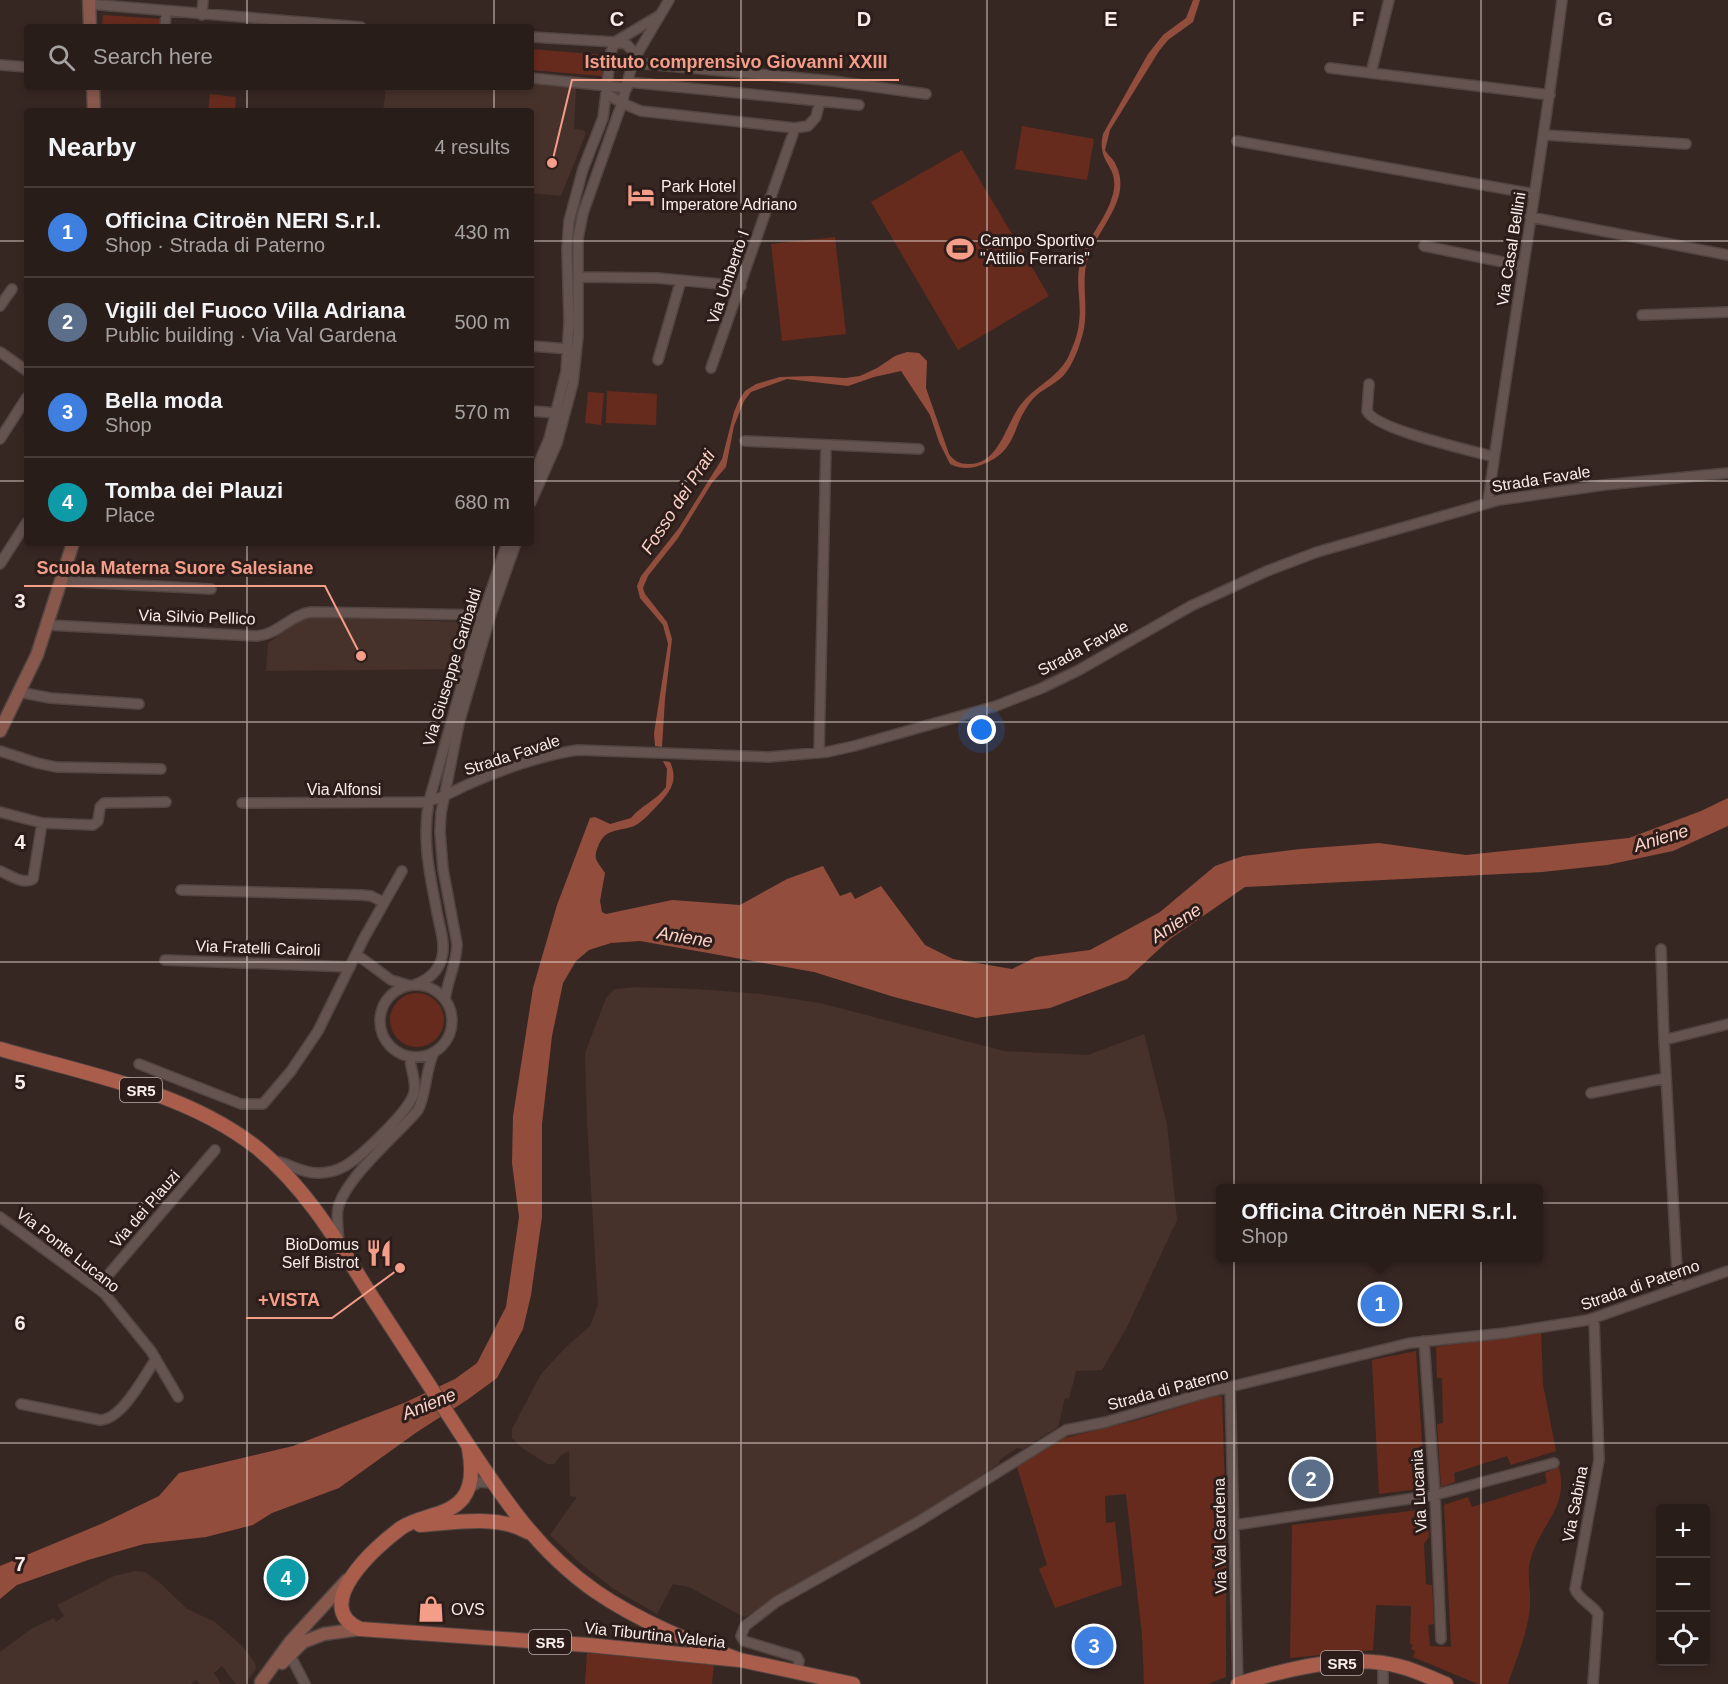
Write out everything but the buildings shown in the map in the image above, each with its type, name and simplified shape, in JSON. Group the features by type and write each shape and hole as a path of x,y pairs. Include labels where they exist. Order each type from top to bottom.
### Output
{"main road":[{"path":"89,2 90,24"},
{"path":"93,90 94,108"},
{"path":"0,731 33,663 48,625 72,546"},
{"name":"Via Tiburtina Valeria","path":"0,1049 110,1080 188,1108 230,1129 269,1160 305,1198 340,1246 492,1483 531,1534 557,1560 590,1587 623,1609 666,1632 740,1660"},
{"name":"Via Tiburtina Valeria","path":"468,1444 471,1470 468,1489"},
{"path":"260,1683 291,1641 355,1572 400,1528 449,1509 463,1499 468,1489"},
{"path":"400,1528 495,1522 516,1526 531,1534"},
{"path":"355,1572 343,1595 341,1613 346,1621 360,1629"},
{"path":"260,1683 303,1642 333,1632 360,1629"},
{"name":"Via Tiburtina Valeria","path":"360,1629 588,1645 740,1660 853,1684"},
{"path":"657,1652 664,1643 666,1632"},
{"name":"SR5","path":"1238,1684 1255,1682 1295,1669 1329,1664 1383,1664 1405,1668 1446,1684"}],"street":[{"path":"202,15 203,0"},
{"path":"633,61 669,0"},
{"path":"1371,73 1389,0"},
{"name":"Via Casal Bellini","path":"1488,502 1530,217 1545,135 1562,0"},
{"path":"89,2 166,12 322,24"},
{"path":"165,24 166,12"},
{"path":"534,474 549,439 566,372 569,349 568,221 583,169 605,109 611,52 615,42 662,14"},
{"path":"534,37 615,42 631,47 634,52 622,103 582,218 578,238 578,343 568,406 557,443 534,495"},
{"path":"633,61 833,81 926,94"},
{"path":"0,65 24,67"},
{"path":"1330,68 1550,94"},
{"path":"534,78 607,89 627,85 859,105"},
{"path":"607,89 622,103 641,111 795,128 808,126 816,117 820,101"},
{"name":"Via Umberto I","path":"711,368 795,128"},
{"path":"1545,135 1686,144"},
{"path":"1237,141 1534,194"},
{"path":"1530,217 1728,255"},
{"path":"1424,246 1523,266"},
{"path":"578,277 681,280 741,286"},
{"path":"658,360 681,280"},
{"path":"0,306 12,289"},
{"path":"1642,315 1728,312"},
{"path":"534,345 569,349"},
{"path":"0,352 24,369"},
{"path":"1369,384 1367,411 1374,419 1400,430 1494,457"},
{"path":"0,439 24,403"},
{"path":"534,411 557,413"},
{"path":"745,441 919,448"},
{"path":"819,753 826,445"},
{"name":"Strada Favale","path":"444,797 477,780 547,756 572,751 692,753 756,757 819,753 854,746 1010,701 1060,680 1191,606 1280,565 1317,552 1488,502 1578,488 1728,473"},
{"path":"0,564 24,527"},
{"name":"Via Giuseppe Garibaldi","path":"413,985 422,982 437,970 443,950 426,847 426,818 429,801 482,615 506,546"},
{"name":"Via Giuseppe Garibaldi","path":"445,1000 447,984 457,957 457,944 441,854 440,825 444,797 459,723 515,546"},
{"path":"61,581 211,589"},
{"name":"Via Silvio Pellico","path":"48,625 256,636 276,631 295,617 307,612 482,615"},
{"path":"19,692 50,698 139,704"},
{"path":"0,751 56,767 161,769"},
{"name":"Via Alfonsi","path":"242,803 408,804 444,797"},
{"path":"0,812 42,823 93,825 98,821 100,807 104,803 166,802"},
{"path":"0,871 24,881 33,879 42,823"},
{"path":"139,1065 241,1104 263,1104 291,1071 318,1031 383,902 402,871"},
{"path":"181,890 362,895 375,897 383,902"},
{"path":"1661,949 1678,1288"},
{"path":"340,1246 338,1208 344,1194 354,1179 418,1110 422,1102 427,1069 435,1052 450,1034 452,1022 445,1000 432,988 395,982 356,954"},
{"name":"Via Fratelli Cairoli","path":"165,960 350,967"},
{"path":"387,977 390,990 380,1017 383,1036 388,1044 398,1052 410,1057 435,1052"},
{"path":"387,998 403,987 413,985"},
{"path":"1664,1040 1728,1024"},
{"path":"269,1160 282,1161 311,1173 321,1173 342,1168 361,1155 409,1105 414,1090 410,1057"},
{"path":"1591,1094 1666,1078"},
{"name":"Via dei Plauzi","path":"97,1288 215,1150"},
{"name":"Via Ponte Lucano","path":"0,1217 97,1288 122,1313 156,1359 178,1397"},
{"name":"Strada di Paterno","path":"797,1671 799,1661 797,1657 751,1645 741,1637 745,1626 776,1602 916,1523 1066,1430 1106,1422 1230,1387 1404,1344 1505,1333 1594,1319 1728,1271"},
{"name":"Via Sabina","path":"1593,1684 1598,1614 1577,1594 1575,1587 1599,1460 1594,1319"},
{"name":"Via Lucania","path":"1424,1341 1442,1639"},
{"path":"21,1404 100,1420 108,1419 122,1408 156,1359"},
{"name":"Via Val Gardena","path":"1230,1387 1238,1684"},
{"path":"1235,1525 1435,1495 1554,1463"},
{"path":"468,1489 479,1482 492,1483"},
{"path":"290,1655 305,1684"},
{"path":"1383,1664 1383,1684"}],"shaded area":[{"path":"103,15 161,19 161,24 102,24"},
{"path":"534,49 603,55 602,76 534,70"},
{"path":"534,84 576,88 574,129 583,130 586,133 561,196 534,193 534,108 383,108 386,90 534,90"},
{"path":"210,94 236,97 235,108 208,108"},
{"path":"1022,126 1094,139 1087,180 1015,169"},
{"name":"Campo Sportivo \"Attilio Ferraris\"","path":"962,150 1049,296 958,350 871,202"},
{"path":"835,237 846,334 782,341 771,244"},
{"path":"607,391 657,394 656,425 606,423"},
{"path":"588,392 604,393 601,425 585,423"},
{"path":"304,616 460,622 463,626 453,639 455,669 266,671 268,643"},
{"path":"636,987 761,994 820,1003 1004,1051 1088,1055 1144,1034 1167,1124 1177,1220 1127,1327 1102,1370 1076,1371 1069,1399 1065,1398 1058,1427 1023,1449 1017,1448 1000,1460 999,1464 923,1513 769,1600 744,1617 689,1587 673,1584 657,1614 614,1589 581,1564 550,1535 577,1497 570,1496 569,1451 561,1455 554,1464 547,1464 522,1448 512,1438 512,1429 541,1374 590,1326 598,1305 585,1053 606,998 615,989"},
{"path":"412,993 422,993 436,1001 442,1010 444,1020 442,1030 436,1039 422,1047 412,1047 395,1035 390,1025 390,1015 402,998"},
{"path":"1541,1332 1543,1384 1556,1451 1511,1465 1507,1456 1454,1473 1455,1482 1441,1487 1437,1424 1443,1423 1442,1378 1437,1378 1436,1347"},
{"path":"1416,1351 1425,1488 1379,1494 1372,1360"},
{"path":"1222,1396 1226,1522 1226,1677 1208,1684 1144,1684 1142,1635 1126,1494 1105,1496 1106,1523 1115,1522 1122,1585 1055,1608 1039,1569 1047,1565 1017,1467 1064,1438 1138,1420 1211,1397"},
{"path":"1559,1467 1560,1494 1557,1505 1531,1558 1529,1614 1522,1645 1508,1684 1478,1684 1413,1657 1415,1651 1411,1649 1413,1645 1410,1644 1411,1606 1376,1605 1373,1650 1290,1658 1292,1525 1427,1509 1429,1537 1424,1544 1426,1584 1432,1585 1434,1624 1428,1625 1430,1646 1451,1647 1444,1505 1468,1497 1472,1507 1547,1483 1545,1473"},
{"path":"135,1571 145,1572 187,1609 215,1622 243,1647 255,1663 256,1669 245,1684 236,1684 222,1666 214,1673 221,1684 200,1684 196,1680 191,1684 0,1684 0,1652 31,1629 54,1618 56,1622 64,1616 57,1605 114,1576"},
{"path":"587,1653 714,1665 712,1684 585,1684"}],"water":[{"path":"1193,0 1200,0 1193,22 1168,40 1159,51 1110,130 1105,150 1116,165 1120,178 1120,190 1117,202 1087,261 1085,324 1076,355 1064,375 1032,400 1002,453 973,467 962,468 950,464 939,442 930,415 901,371 848,386 787,379 751,392 744,401 734,426 726,467 712,483 678,538 648,576 643,588 645,594 667,622 672,639 662,747 655,746 654,733 668,644 663,625 640,598 637,586 641,576 679,528 722,459 734,412 745,391 756,384 780,377 845,378 860,376 895,356 907,352 919,353 927,361 926,388 949,454 955,460 965,464 979,462 988,457 1002,440 1023,402 1061,368 1070,353 1079,323 1080,264 1113,194 1113,176 1103,152 1103,134 1148,54 1163,35 1186,18"},
{"name":"Aniene","path":"663,761 670,762 674,775 672,786 665,796 639,823 607,834 599,844 596,857 605,873 600,901 602,912 606,914 672,900 740,905 787,879 823,866 840,896 851,892 855,899 881,886 925,945 953,959 1012,969 1036,957 1090,950 1160,912 1215,866 1243,856 1379,843 1466,855 1629,838 1701,811 1728,798 1728,826 1673,851 1607,865 1542,872 1245,887 1170,939 1127,979 1050,1008 976,1018 894,997 814,972 640,941 611,943 589,950 576,961 563,983 552,1036 542,1124 542,1217 531,1295 523,1329 497,1378 339,1488 272,1513 253,1525 206,1537 144,1544 88,1560 17,1585 0,1599 0,1566 101,1524 159,1496 179,1473 293,1446 404,1403 455,1379 477,1363 506,1307 519,1217 512,1163 513,1116 533,988 557,905 590,818 595,817 610,824 631,818 666,787 667,769"}],"place":[{"name":"Istituto comprensivo Giovanni XXIII","path":"552,163"},
{"name":"Park Hotel Imperatore Adriano","path":"641,195"},
{"name":"Campo Sportivo \"Attilio Ferraris\"","path":"960,249"},
{"name":"Scuola Materna Suore Salesiane","path":"361,656"},
{"name":"BioDomus Self Bistrot","path":"379,1253"},
{"name":"+VISTA","path":"400,1268"},
{"name":"Officina Citroën NERI S.r.l.","path":"1380,1304"},
{"name":"Vigili del Fuoco Villa Adriana","path":"1311,1479"},
{"name":"Tomba dei Plauzi","path":"286,1578"},
{"name":"OVS","path":"431,1609"},
{"name":"Bella moda","path":"1094,1646"}],"water label":[{"name":"Fosso dei Prati","path":"678,502"}]}
